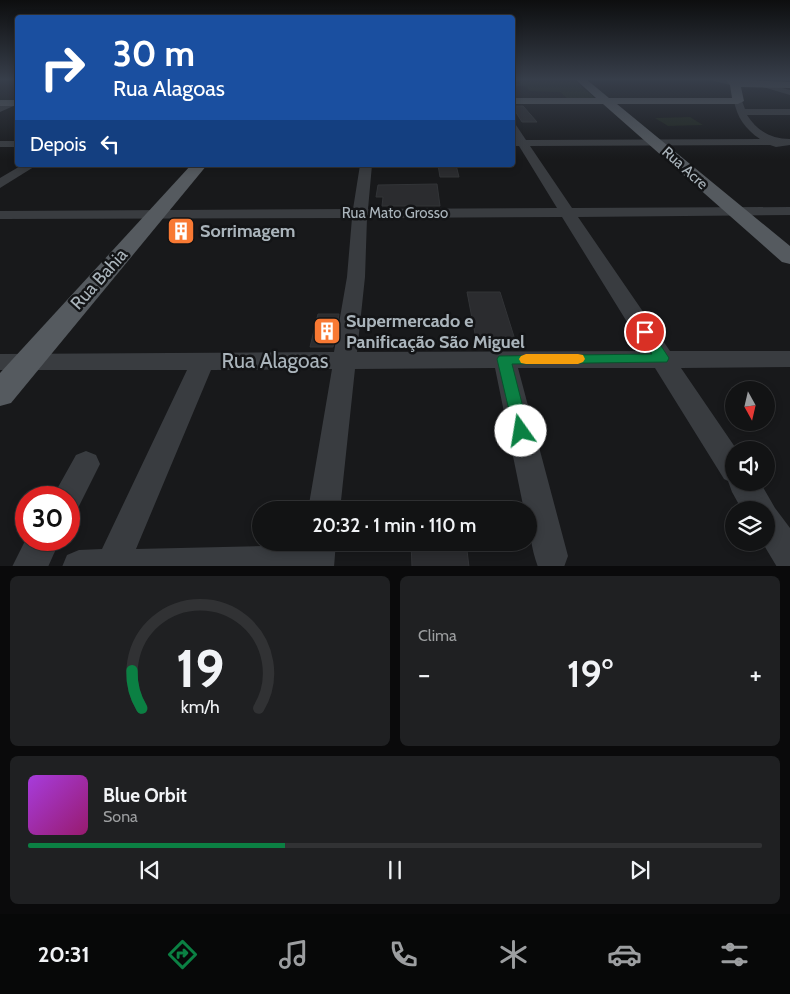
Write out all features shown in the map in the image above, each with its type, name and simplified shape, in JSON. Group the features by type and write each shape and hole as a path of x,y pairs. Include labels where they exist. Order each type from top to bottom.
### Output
{"main road":[{"name":"Rua Acre","path":"612,105 790,257"},
{"path":"726,105 739,106"},
{"name":"Rua Bahia","path":"0,394 197,167"}],"street":[{"path":"790,112 739,106 743,119 751,127 790,151"},
{"path":"516,138 657,143 790,142"},
{"path":"516,138 725,456"},
{"path":"0,144 15,144"},
{"path":"0,184 28,167"},
{"path":"325,501 343,360 356,277 360,213 366,167"},
{"name":"Rua Mato Grosso","path":"0,215 790,211"},
{"path":"504,359 551,556"},
{"name":"Rua Alagoas","path":"0,362 790,359"},
{"path":"112,566 202,361"},
{"path":"74,486 86,464"},
{"path":"775,534 790,557"},
{"path":"29,566 38,551"},
{"path":"79,566 318,557"}],"shaded area":[{"path":"690,117 703,125 668,126 655,118"}],"building":[{"path":"515,106 523,106 537,122 522,122 515,111"},
{"path":"438,167 456,167 459,177 440,177"},
{"path":"437,184 440,206 382,206 383,197 376,197 378,185"},
{"path":"467,292 500,292 516,343 477,344"},
{"name":"Supermercado e Panificação São Miguel","path":"318,314 339,314 333,347 310,347"},
{"path":"411,551 467,551 469,566 412,566"}],"slow traffic":[{"path":"526,359 578,359"}],"place":[{"name":"Sorrimagem","path":"181,231"},
{"name":"Supermercado e Panificação São Miguel","path":"327,331"}],"route":[{"path":"521,431 504,359 662,358 645,332"}]}
